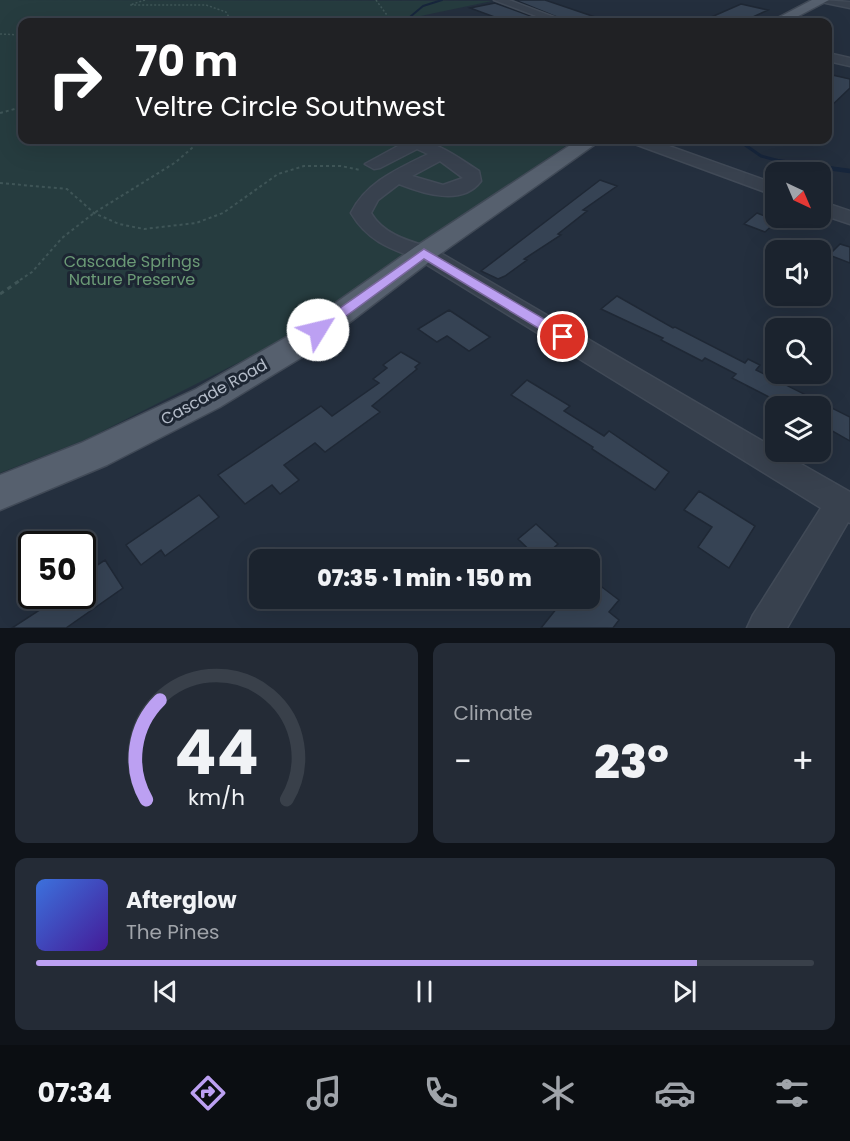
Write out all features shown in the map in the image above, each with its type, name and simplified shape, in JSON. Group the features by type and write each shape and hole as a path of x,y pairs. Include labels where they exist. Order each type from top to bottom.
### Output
{"main road":[{"path":"785,18 823,0"},
{"name":"Cascade Road","path":"0,493 93,454 208,398 301,343 424,253 585,144"}],"street":[{"path":"499,0 550,18"},
{"path":"823,0 850,5"},
{"path":"832,58 850,62"},
{"path":"374,164 413,144"},
{"path":"397,177 432,191 448,192 472,182 473,174 424,144"},
{"path":"649,144 765,187"},
{"path":"441,154 376,190 366,201 361,213 367,225 381,238 424,253 846,507 766,628"},
{"path":"831,211 850,218"}],"path":[{"path":"145,0 130,5 206,5 226,12 229,18"},
{"path":"376,0 389,18"},
{"path":"0,34 18,35"},
{"path":"0,113 18,108"},
{"path":"0,294 32,272 62,238 94,213 176,162 196,144"},
{"path":"0,183 67,189 94,213 119,224 144,228 196,223 223,213 252,195 278,174 304,166 341,166 397,177"}],"green space":[{"name":"Cascade Springs Nature Preserve","path":"0,0 492,1 411,18 18,18 18,144 568,144 301,331 87,439 0,473"}],"building":[{"path":"515,0 545,0 598,18 559,18"},
{"path":"495,3 536,18 497,18 470,8"},
{"path":"741,4 768,10 751,18 709,18"},
{"path":"832,75 850,79 850,88 832,105"},
{"path":"600,180 617,186 583,210 587,211 558,234 561,235 524,259 527,260 505,276 498,279 481,271"},
{"path":"757,213 765,216 765,228 769,228 765,232 744,224"},
{"path":"840,244 850,247 850,263 831,256"},
{"path":"617,296 673,328 745,363 748,359 760,365 756,370 765,374 765,384 784,384 808,396 767,396 732,378 736,374 705,358 702,361 661,340 663,338 601,309"},
{"path":"449,310 490,337 469,351 447,336 437,342 418,329"},
{"path":"401,352 420,363 415,367 417,369 372,406 380,412 325,452 315,443 284,465 299,480 280,494 272,485 245,504 218,475 321,406 332,416 379,383 373,379 387,368 383,365"},
{"path":"527,380 570,406 564,411 604,436 609,431 669,472 655,490 511,395"},
{"path":"831,408 850,417 850,441 831,430"},
{"path":"699,491 755,526 729,568 698,547 712,527 684,510"},
{"path":"199,495 219,517 165,556 161,550 141,565 126,545"},
{"path":"536,524 558,544 552,549 528,549 518,539"},
{"path":"105,560 123,588 96,607 96,566"},
{"path":"600,586 619,600 609,612 619,620 613,628 541,628 556,609 600,609"},
{"path":"41,609 93,609 66,628 12,628"}],"waterway":[{"path":"409,18 423,6 442,0"},
{"path":"744,144 761,156 783,162"},
{"path":"776,161 783,162"},
{"path":"783,162 850,171"}],"route":[{"path":"318,330 424,253 563,337"}]}
